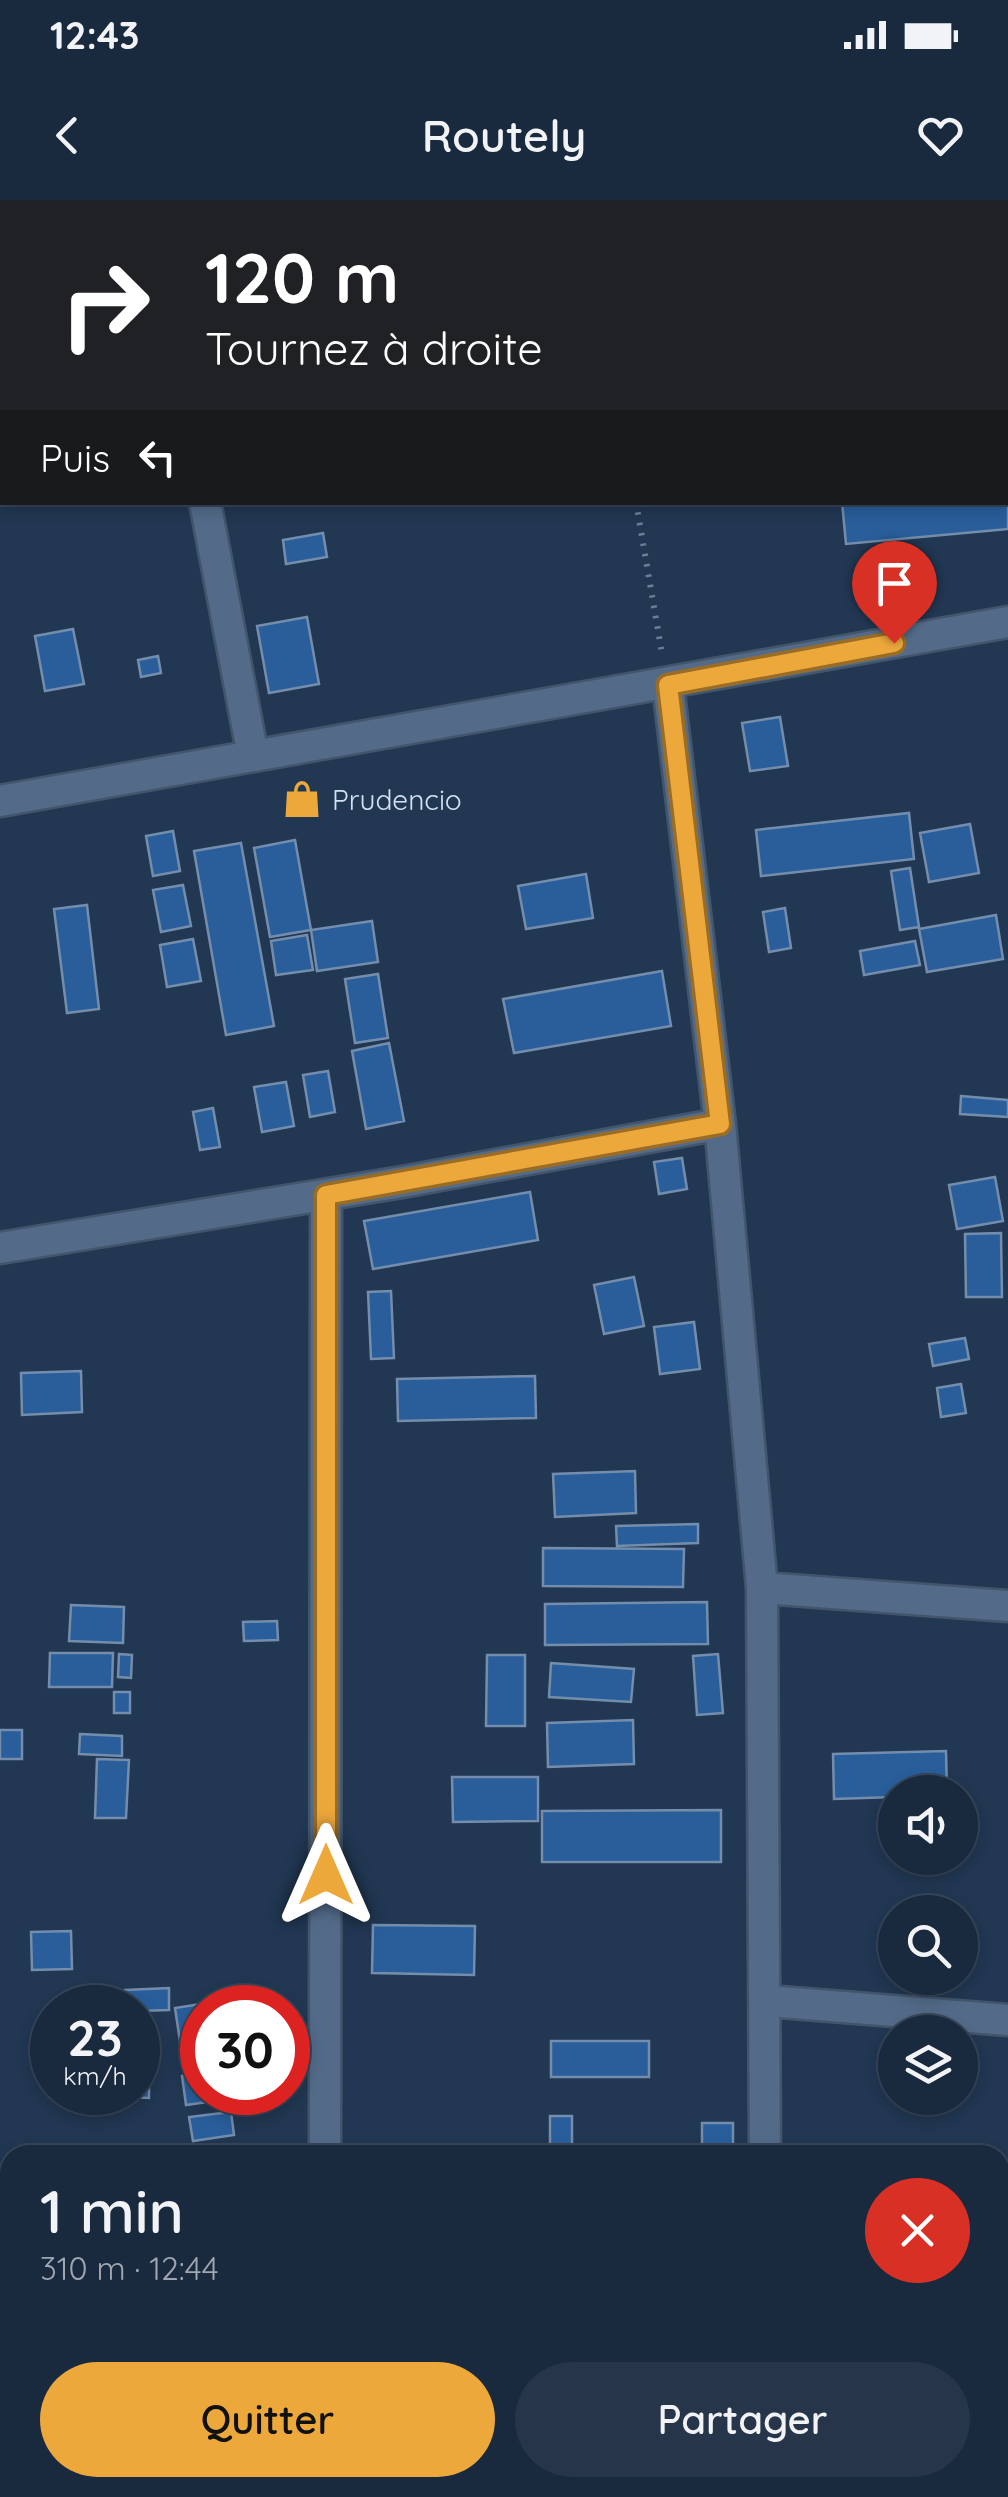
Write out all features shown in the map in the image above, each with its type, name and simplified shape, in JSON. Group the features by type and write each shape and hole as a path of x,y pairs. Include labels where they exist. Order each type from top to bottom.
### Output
{"street":[{"path":"206,505 253,756"},
{"path":"0,801 1008,622"},
{"path":"668,685 720,1124 762,1588 766,2145"},
{"path":"0,1248 326,1195 720,1124"},
{"path":"326,1195 326,2145"},
{"path":"762,1588 1008,1606"},
{"path":"767,2000 1008,2020"}],"path":[{"path":"637,505 668,685"}],"building":[{"path":"842,505 1008,505 1008,529 846,544"},
{"path":"323,533 327,557 286,564 283,540"},
{"path":"307,617 319,684 269,693 257,626"},
{"path":"73,629 84,684 45,691 35,636"},
{"path":"158,656 161,673 141,677 138,660"},
{"path":"780,717 788,766 750,771 742,723"},
{"path":"909,813 914,859 761,876 756,830"},
{"path":"970,824 979,873 929,882 920,833"},
{"path":"173,831 180,871 153,876 146,836"},
{"path":"295,840 311,930 270,937 254,848"},
{"path":"241,843 274,1026 226,1035 194,851"},
{"path":"910,868 919,927 900,930 891,871"},
{"path":"586,874 593,918 526,929 518,886"},
{"path":"183,885 191,926 161,932 153,890"},
{"path":"87,905 99,1009 67,1013 54,909"},
{"path":"785,908 791,948 769,952 763,912"},
{"path":"996,915 1003,959 927,972 919,929"},
{"path":"372,921 378,962 317,971 311,930"},
{"path":"307,935 313,970 276,975 271,941"},
{"path":"193,939 201,981 167,987 160,945"},
{"path":"915,941 920,965 864,975 860,951"},
{"path":"662,971 671,1026 514,1053 503,999"},
{"path":"378,974 388,1038 355,1043 345,979"},
{"path":"389,1043 404,1121 366,1129 352,1051"},
{"path":"328,1071 335,1112 310,1117 303,1075"},
{"path":"286,1082 294,1126 262,1132 254,1087"},
{"path":"961,1096 1008,1100 1008,1117 960,1114"},
{"path":"213,1108 220,1147 200,1150 193,1112"},
{"path":"682,1158 687,1189 659,1194 654,1162"},
{"path":"995,1177 1003,1221 957,1229 949,1185"},
{"path":"530,1192 538,1240 373,1269 364,1221"},
{"path":"1001,1233 1002,1297 966,1297 965,1234"},
{"path":"634,1277 644,1326 604,1334 594,1285"},
{"path":"391,1291 394,1358 371,1359 368,1292"},
{"path":"694,1322 700,1369 660,1374 654,1327"},
{"path":"965,1338 969,1359 933,1366 929,1344"},
{"path":"81,1371 82,1412 22,1415 21,1373"},
{"path":"535,1376 536,1418 398,1421 397,1379"},
{"path":"961,1384 966,1413 941,1417 937,1388"},
{"path":"635,1471 636,1513 555,1517 553,1474"},
{"path":"698,1524 698,1543 617,1546 616,1526"},
{"path":"543,1548 684,1549 683,1587 543,1586"},
{"path":"707,1602 708,1644 545,1645 545,1604"},
{"path":"71,1605 124,1607 123,1643 69,1641"},
{"path":"277,1621 278,1640 244,1641 243,1622"},
{"path":"50,1653 113,1653 112,1687 49,1687"},
{"path":"119,1654 132,1655 131,1678 118,1677"},
{"path":"718,1654 723,1713 697,1715 693,1656"},
{"path":"487,1655 525,1655 525,1726 486,1726"},
{"path":"551,1663 634,1669 631,1702 549,1697"},
{"path":"114,1692 130,1692 130,1713 114,1713"},
{"path":"633,1720 634,1764 548,1767 547,1723"},
{"path":"0,1730 22,1730 22,1759 0,1759"},
{"path":"80,1734 122,1736 122,1756 79,1754"},
{"path":"946,1751 947,1775 878,1775 878,1798 834,1799 833,1754"},
{"path":"97,1759 129,1760 126,1818 95,1818"},
{"path":"452,1777 538,1777 538,1821 453,1822"},
{"path":"721,1810 721,1862 542,1862 542,1811"},
{"path":"373,1925 475,1926 474,1975 372,1973"},
{"path":"71,1931 72,1969 32,1970 31,1932"},
{"path":"160,1988 169,1988 169,2010 160,2010"},
{"path":"180,2007 180,2041 175,2008"},
{"path":"551,2041 649,2041 649,2077 551,2077"},
{"path":"231,2115 234,2135 193,2141 189,2117"},
{"path":"550,2116 572,2116 572,2145 550,2145"},
{"path":"702,2123 733,2123 733,2145 702,2145"}],"place":[{"name":"Prudencio","path":"302,799"}],"route":[{"path":"326,1875 326,1195 720,1124 668,685 894,643"}]}
